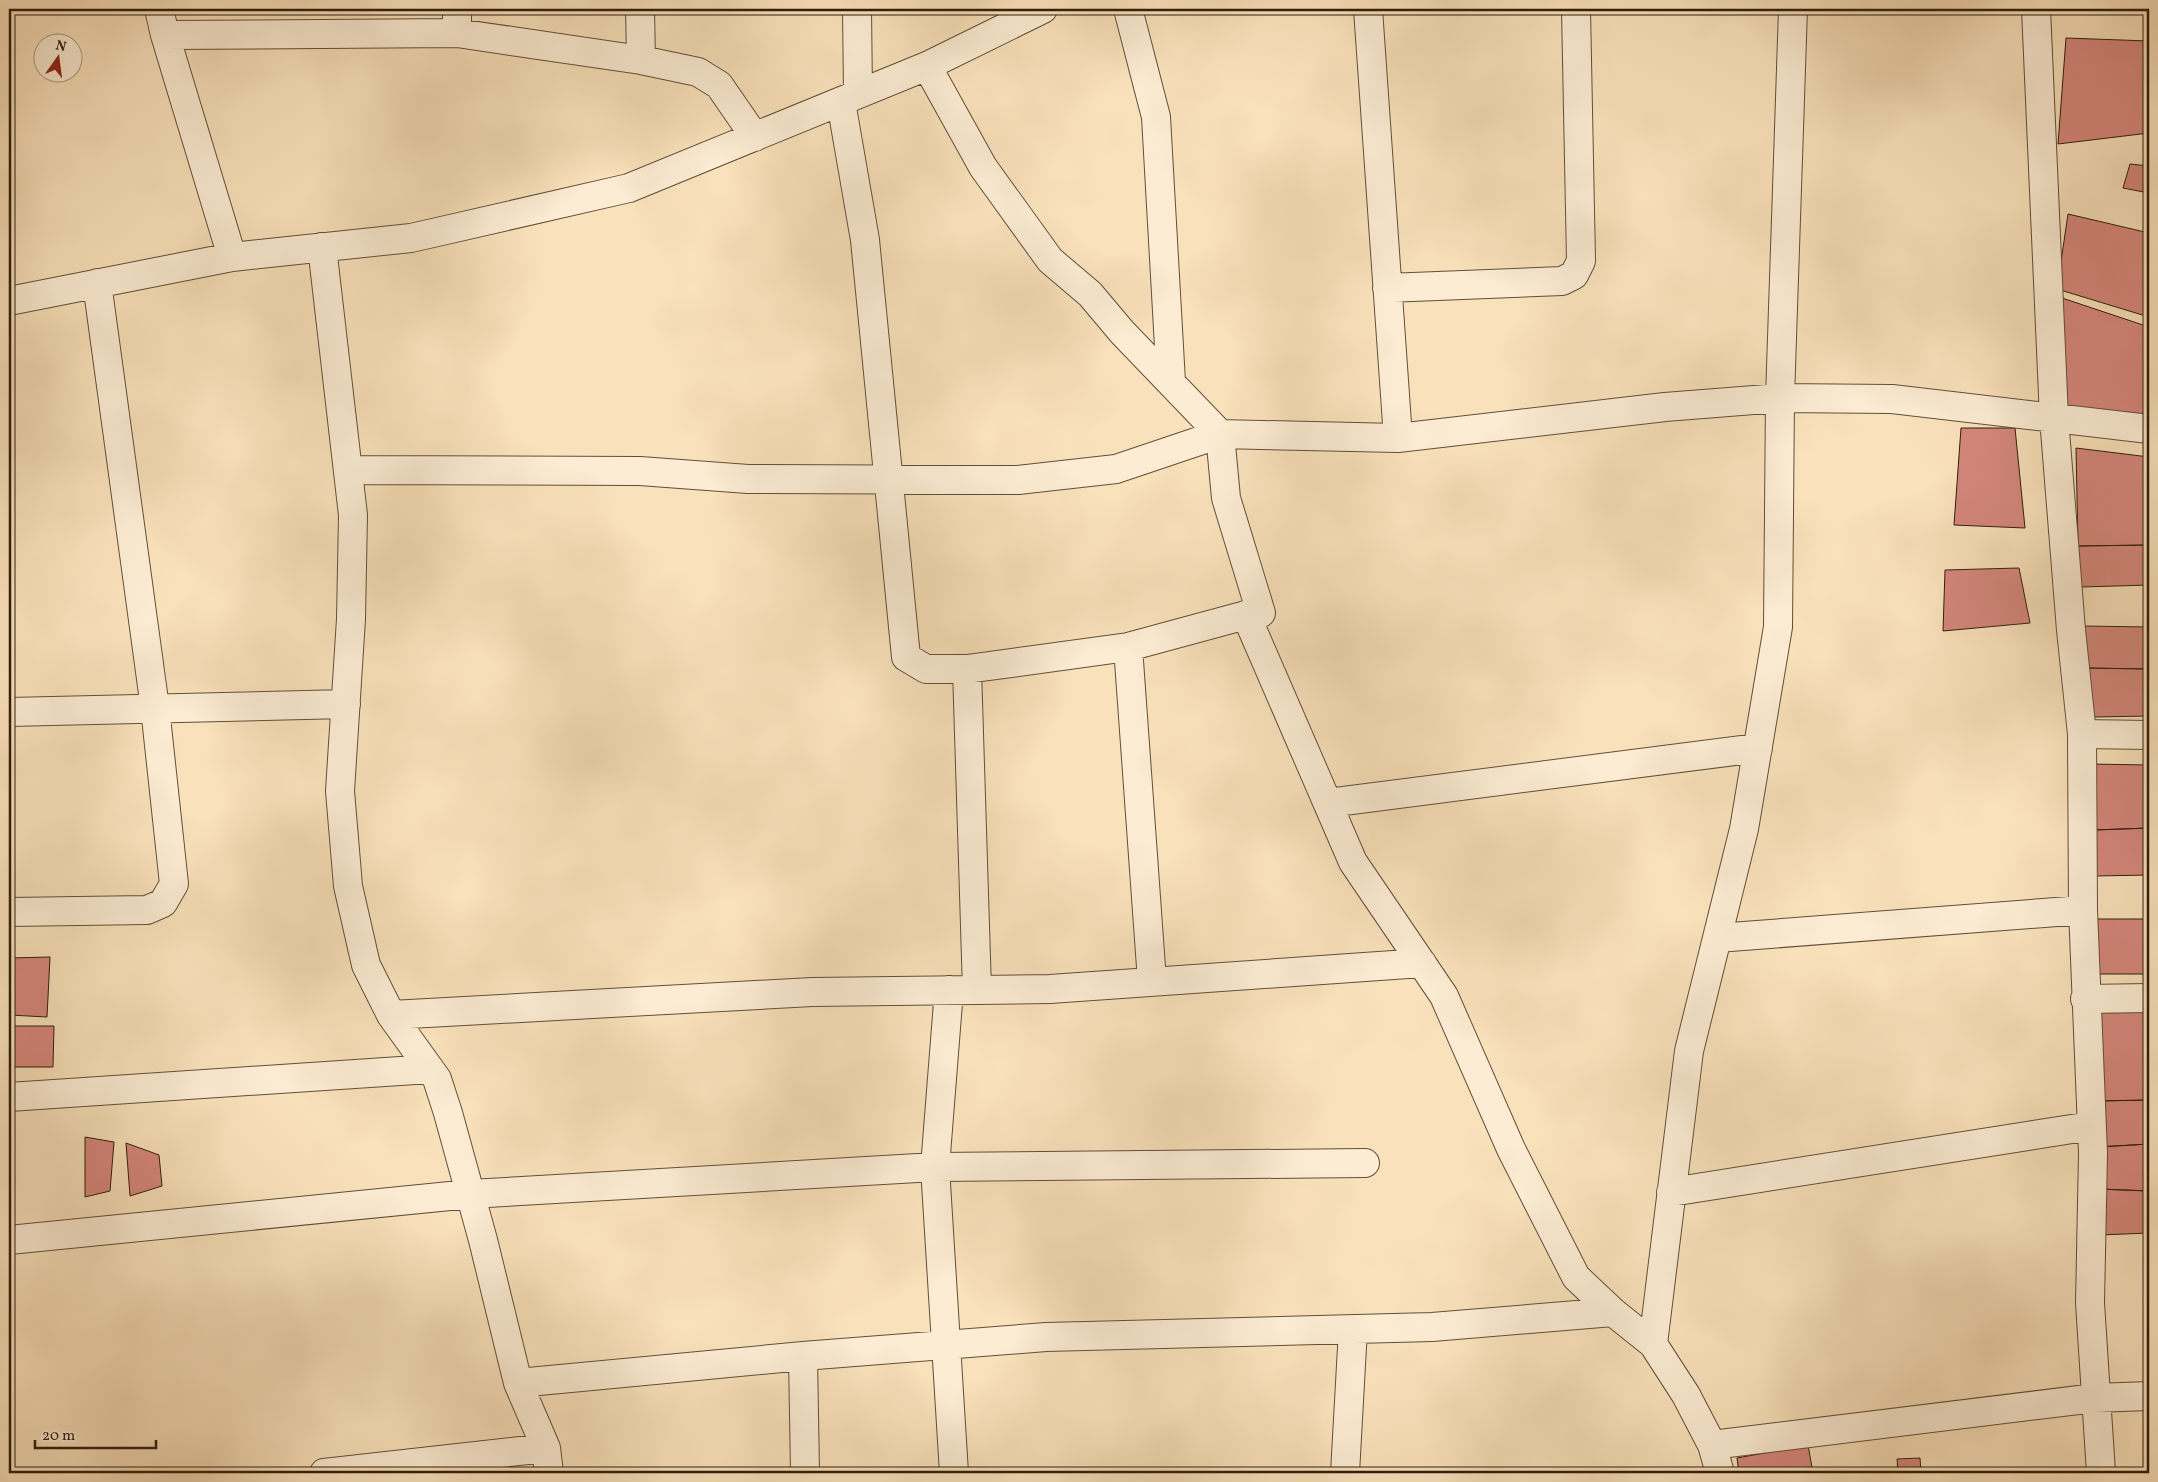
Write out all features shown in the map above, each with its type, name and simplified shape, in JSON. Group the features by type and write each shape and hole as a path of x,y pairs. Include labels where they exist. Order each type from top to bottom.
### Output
{"street":[{"path":"159,9 164,35 232,257"},
{"path":"640,9 640,60"},
{"path":"857,9 849,98 906,656 926,669 967,669 1128,647 1246,615 1261,613 1226,498 1220,434 1122,332 1090,294 1050,260 983,167 927,66"},
{"path":"9,300 232,257 411,238 629,188 927,66 1043,9"},
{"path":"1128,9 1156,116 1171,382"},
{"path":"1368,9 1398,438"},
{"path":"1387,288 1562,281 1574,275 1581,262 1576,9"},
{"path":"1653,1344 1688,1051 1744,829 1778,627 1780,398 1793,9"},
{"path":"2036,9 2054,418 2082,734 2085,999 2093,1154 2090,1303 2101,1473"},
{"path":"164,35 457,21 698,72 719,85 755,137"},
{"path":"322,247 353,515 351,619 340,791 348,886 366,965 391,1015 437,1078 470,1194 518,1382 547,1461 324,1473"},
{"path":"9,912 147,910 163,903 174,884 155,708 97,284"},
{"path":"348,470 640,471 748,479 1018,480 1116,469 1220,434 1398,438 1665,407 1780,398 1892,399 2149,429"},
{"path":"1246,615 1353,862 1444,996 1511,1148 1576,1277 1613,1312 1653,1344 1686,1395 1712,1445 1720,1473"},
{"path":"1128,647 1152,981"},
{"path":"967,669 977,990"},
{"path":"9,712 346,704"},
{"path":"2082,734 2149,735"},
{"path":"1328,803 1758,748"},
{"path":"1717,938 2083,910"},
{"path":"391,1015 812,992 1050,989 1422,963"},
{"path":"949,990 935,1167 954,1473"},
{"path":"2085,999 2149,998"},
{"path":"9,1098 430,1069"},
{"path":"1671,1192 2091,1126"},
{"path":"9,1240 470,1194 935,1167 1365,1163"},
{"path":"518,1382 803,1356 1046,1337 1432,1327 1613,1312"},
{"path":"1345,1473 1353,1329"},
{"path":"803,1356 805,1473"},
{"path":"1712,1445 2095,1398 2149,1396"}],"building":[{"path":"2066,38 2149,41 2149,133 2058,144"},
{"path":"2130,164 2149,166 2149,193 2123,188"},
{"path":"2068,214 2149,233 2149,317 2057,289"},
{"path":"2059,297 2149,327 2149,417 2064,408"},
{"path":"1961,428 2015,428 2025,528 1954,525"},
{"path":"2076,448 2149,457 2149,545 2078,546"},
{"path":"2149,545 2149,585 2081,587 2078,546"},
{"path":"2019,568 2030,623 1943,631 1945,570"},
{"path":"2083,626 2149,627 2149,669 2086,668"},
{"path":"2086,668 2149,669 2149,716 2092,717"},
{"path":"2090,764 2149,765 2149,828 2094,830"},
{"path":"2149,828 2149,875 2095,876 2094,830"},
{"path":"2094,919 2149,919 2149,974 2094,974"},
{"path":"50,957 47,1017 9,1015 9,958"},
{"path":"2093,1011 2149,1011 2149,1100 2097,1101"},
{"path":"9,1026 54,1026 53,1067 9,1067"},
{"path":"2149,1100 2149,1144 2098,1147 2097,1101"},
{"path":"85,1137 114,1142 110,1191 85,1197"},
{"path":"126,1143 159,1155 162,1186 130,1196"},
{"path":"2149,1144 2149,1191 2099,1189 2098,1147"},
{"path":"2099,1189 2149,1191 2149,1233 2100,1235"},
{"path":"1808,1445 1813,1473 1739,1473 1737,1458"},
{"path":"1920,1458 1921,1473 1898,1473 1897,1459"}]}
